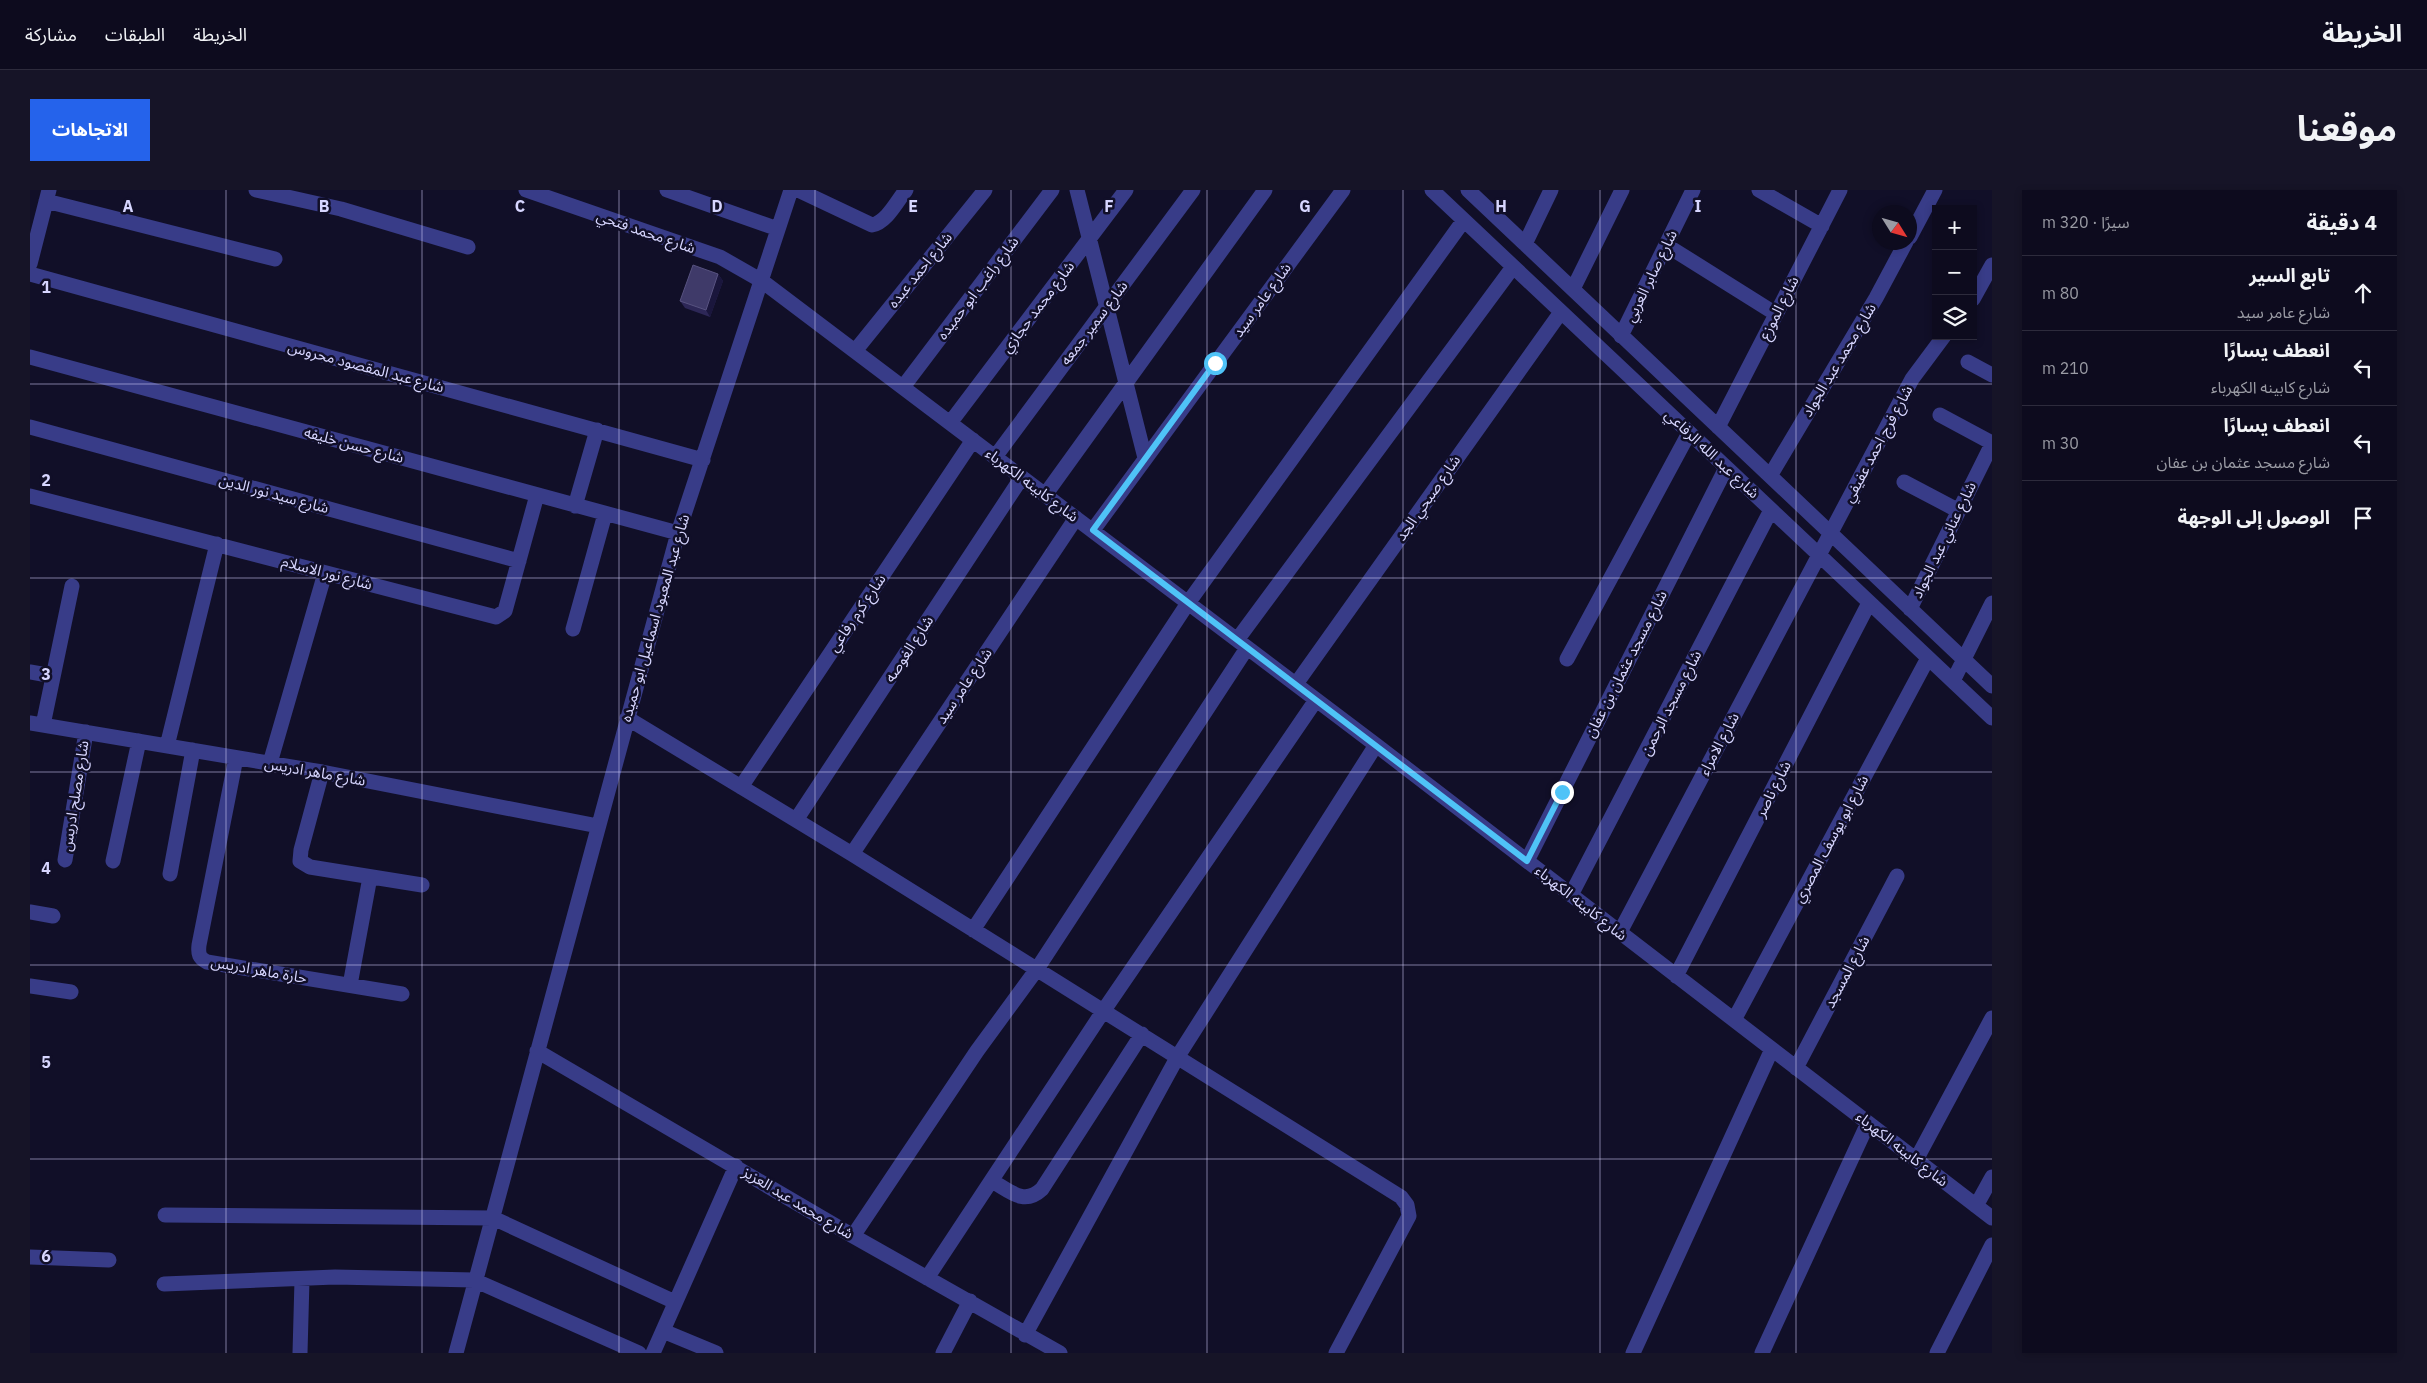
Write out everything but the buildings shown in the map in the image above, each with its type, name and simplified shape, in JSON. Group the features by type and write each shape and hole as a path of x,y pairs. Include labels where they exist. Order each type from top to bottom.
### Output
{"street":[{"path":"256,190 341,209 468,247"},
{"name":"شارع محمد فتحي","path":"526,190 720,258 762,281"},
{"path":"667,190 778,229"},
{"name":"شارع عبد المعبود اسماعيل ابو حميده","path":"456,1353 474,1280 493,1218 678,533 762,281 790,190"},
{"path":"798,190 872,225 878,224 884,219 906,190"},
{"name":"شارع احمد عبده","path":"855,351 984,190"},
{"name":"شارع راغب ابو حميده","path":"903,387 1052,190"},
{"path":"1077,190 1145,458"},
{"name":"شارع محمد حجازي","path":"950,423 1126,190"},
{"name":"شارع سمير جمعه","path":"995,457 1194,190"},
{"path":"1045,495 1265,190"},
{"name":"شارع عامر سيد","path":"1093,530 1343,190"},
{"name":"شارع عبد الله الرفاعي","path":"1432,190 1992,718"},
{"path":"1525,244 1551,190"},
{"path":"1573,289 1622,190"},
{"name":"شارع صابر العربي","path":"1622,336 1693,190"},
{"path":"1759,190 1822,226"},
{"name":"شارع الموزع","path":"1718,427 1840,190"},
{"path":"1917,224 1935,190"},
{"name":"شارع عبد الله الرفاعي","path":"1471,191 1992,686"},
{"path":"30,264 48,195 276,259"},
{"path":"973,930 1188,603 1464,220"},
{"path":"1666,245 1776,314"},
{"name":"شارع محمد عبد الجواد","path":"1770,476 1876,298 1902,250"},
{"path":"1975,295 1992,265"},
{"path":"853,1236 977,1051 1037,969 1242,644 1513,266"},
{"name":"شارع عبد المقصود محروس","path":"30,274 702,460"},
{"name":"شارع كابينه الكهرباء","path":"762,281 1296,684 1992,1218"},
{"name":"شارع صبحي الجد","path":"1296,684 1561,312"},
{"name":"شارع فرج احمد عفيفي","path":"1819,555 1912,379 1941,340"},
{"name":"شارع حسن خليفه","path":"30,357 678,533"},
{"path":"1968,362 1992,375"},
{"path":"1940,414 1992,443"},
{"name":"شارع سيد نور الدين","path":"30,427 519,561"},
{"path":"575,506 597,430"},
{"path":"1567,659 1689,433"},
{"name":"شارع كرم رفاعي","path":"741,787 973,440"},
{"name":"شارع عناني عبد الجواد","path":"1910,609 1992,443"},
{"name":"شارع مسجد عثمان بن عفان","path":"1527,861 1726,468"},
{"name":"شارع الغوصه","path":"796,820 1022,477"},
{"path":"1904,482 1958,511"},
{"name":"شارع نور الاسلام","path":"30,496 496,617 504,611 537,495"},
{"name":"شارع مسجد الرحمن","path":"1571,895 1771,510"},
{"path":"572,629 605,514"},
{"name":"شارع عامر سيد","path":"852,854 1076,518"},
{"path":"167,746 217,544"},
{"name":"شارع الامراء","path":"1620,932 1819,555"},
{"path":"270,763 325,573"},
{"path":"37,724 53,676 72,586"},
{"name":"شارع ناصر","path":"1676,976 1869,603"},
{"path":"1952,681 1992,603"},
{"name":"شارع ابو يوسف المصري","path":"1734,1020 1928,658"},
{"path":"30,672 53,676"},
{"path":"927,1278 1104,1010 1316,700"},
{"path":"627,718 852,854 1401,1197 1407,1205 1409,1216 1336,1353"},
{"name":"شارع ماهر ادريس","path":"37,724 322,772 598,826"},
{"name":"شارع مصلح ادريس","path":"65,860 86,732"},
{"path":"113,861 139,741"},
{"path":"1025,1335 1178,1056 1376,745"},
{"path":"170,874 192,750"},
{"name":"حارة ماهر ادريس","path":"236,758 198,955 206,962 402,994"},
{"path":"322,772 300,861 310,867 422,886"},
{"name":"شارع المسجد","path":"1796,1068 1897,876"},
{"path":"350,985 370,877"},
{"path":"30,912 53,916"},
{"path":"30,986 71,992"},
{"path":"1916,1160 1992,1018"},
{"path":"992,1181 1020,1197 1029,1197 1042,1189 1142,1034"},
{"path":"1633,1353 1772,1049"},
{"name":"شارع محمد عبد العزيز","path":"537,1051 853,1236 970,1301 1025,1335 1060,1353"},
{"path":"1762,1353 1868,1123"},
{"path":"653,1353 736,1166"},
{"path":"1976,1206 1992,1177"},
{"path":"165,1215 493,1218 675,1302"},
{"path":"1937,1353 1992,1245"},
{"path":"30,1256 109,1260"},
{"path":"164,1284 344,1277 474,1280 639,1353"},
{"path":"300,1353 302,1280"},
{"path":"943,1353 970,1301"},
{"path":"663,1331 716,1353"}],"route":[{"path":"1215,363 1093,530 1527,861 1562,792"}]}
